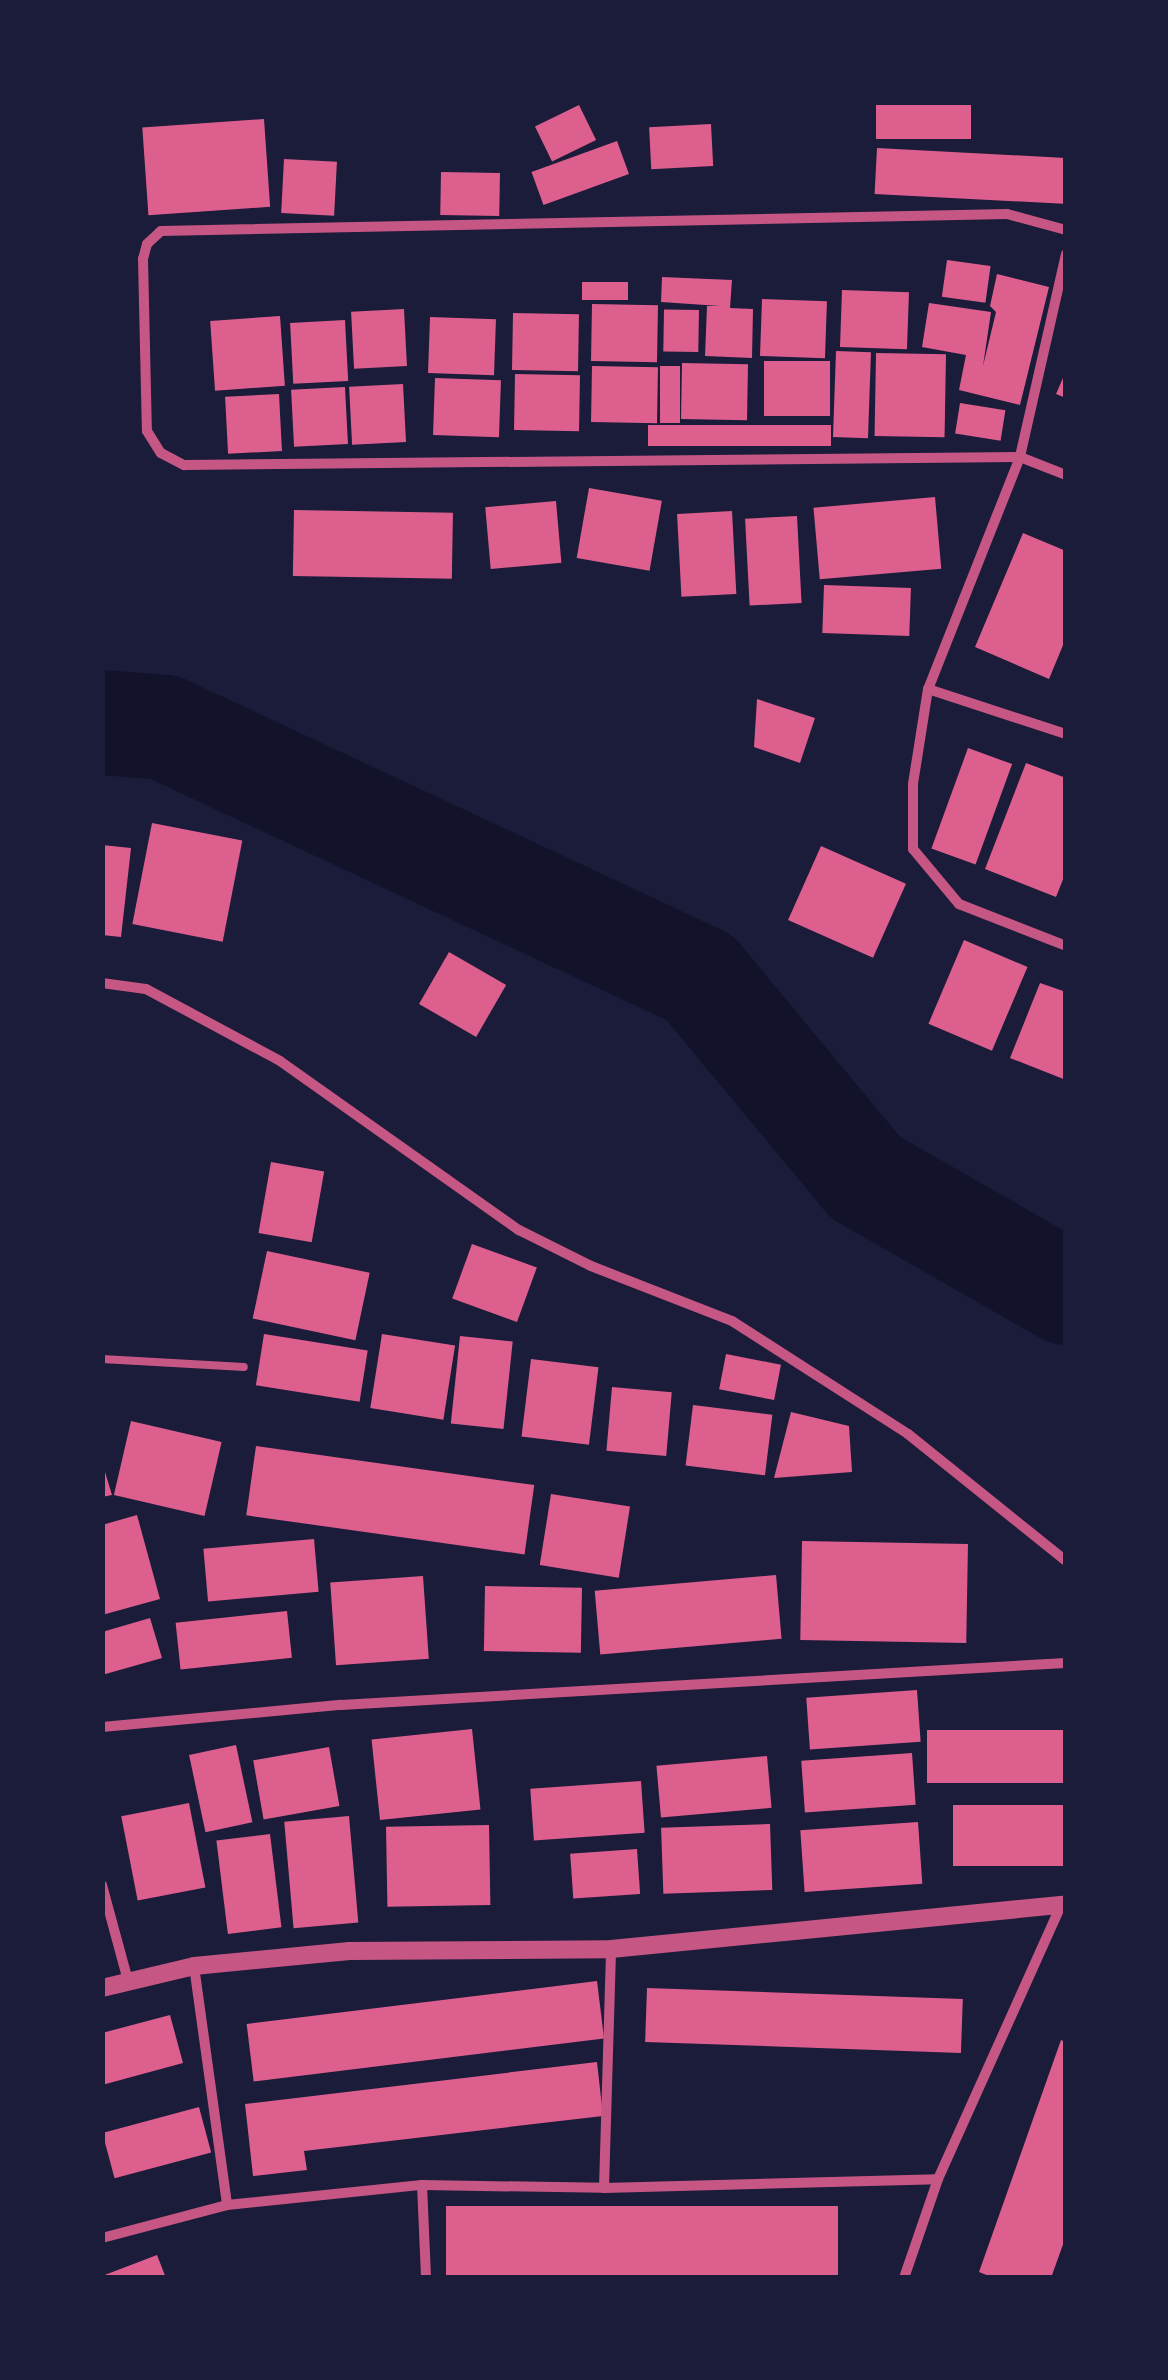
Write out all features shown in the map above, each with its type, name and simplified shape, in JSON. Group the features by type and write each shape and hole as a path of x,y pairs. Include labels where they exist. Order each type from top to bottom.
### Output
{"street":[{"path":"1066,230 1007,214 161,231 147,244 143,260 147,431 161,453 184,465 1020,457 1066,475"},
{"path":"1066,254 1020,457 928,689 914,784 913,850 959,904 1066,946"},
{"path":"928,689 1066,734"},
{"path":"102,983 146,989 280,1061 518,1230 591,1266 732,1321 908,1434 1066,1561"},
{"path":"102,1728 341,1705 1066,1663"},
{"path":"102,1885 128,1981"},
{"path":"102,1988 194,1966 349,1951 611,1949 1064,1904"},
{"path":"904,2278 938,2179 1064,1904"},
{"path":"604,2188 611,1949"},
{"path":"194,1966 227,2205"},
{"path":"102,2238 227,2205 422,2186 604,2188 938,2179"},
{"path":"422,2186 426,2278"}],"lane":[{"path":"102,1358 244,1366"}],"building":[{"path":"876,102 971,102 971,139 876,139"},
{"path":"579,105 596,140 552,162 535,126"},
{"path":"264,119 270,207 148,215 142,128"},
{"path":"711,124 713,166 651,169 649,127"},
{"path":"617,141 629,174 543,205 531,172"},
{"path":"877,148 1066,158 1063,204 875,194"},
{"path":"284,159 337,162 334,216 281,213"},
{"path":"441,172 500,173 499,216 440,215"},
{"path":"947,260 991,266 985,303 942,297"},
{"path":"997,274 1049,287 1020,405 959,390 966,355 922,347 929,303 991,312 983,366 996,312 990,306"},
{"path":"662,277 732,280 730,308 753,309 752,358 705,356 707,306 720,306 661,302"},
{"path":"582,282 628,282 628,300 582,300"},
{"path":"842,290 909,292 907,349 840,347"},
{"path":"762,299 827,301 825,358 760,356"},
{"path":"592,304 658,305 657,362 591,361"},
{"path":"404,309 407,366 354,369 351,312"},
{"path":"664,309 699,310 698,352 663,351"},
{"path":"513,313 579,314 578,371 512,370"},
{"path":"280,316 285,386 215,391 210,321"},
{"path":"430,317 496,319 494,375 428,373"},
{"path":"345,320 348,381 293,384 290,323"},
{"path":"836,351 871,352 868,438 833,437"},
{"path":"876,353 946,354 945,437 875,436"},
{"path":"764,361 830,361 830,416 764,416"},
{"path":"682,363 748,364 747,420 681,419"},
{"path":"592,366 658,367 657,423 591,422"},
{"path":"660,366 680,366 680,423 660,423"},
{"path":"1066,371 1066,398 1056,394"},
{"path":"515,374 580,375 579,431 514,430"},
{"path":"435,378 501,380 499,437 433,435"},
{"path":"403,384 406,442 352,445 349,387"},
{"path":"345,387 348,444 294,447 291,390"},
{"path":"279,394 282,451 228,454 225,397"},
{"path":"960,403 1005,410 1001,441 955,434"},
{"path":"648,425 831,425 831,446 648,446"},
{"path":"589,488 662,501 650,571 577,558"},
{"path":"935,497 941,569 820,579 813,508"},
{"path":"556,501 561,563 491,569 485,507"},
{"path":"294,510 453,513 452,579 293,576"},
{"path":"732,511 736,594 681,597 677,514"},
{"path":"797,516 802,603 750,606 745,519"},
{"path":"1023,533 1066,551 1066,638 1049,679 975,647"},
{"path":"824,585 911,588 909,636 822,633"},
{"path":"757,699 815,718 800,763 754,747"},
{"path":"968,748 1012,764 976,865 931,849"},
{"path":"1026,763 1066,778 1066,872 1056,897 985,869"},
{"path":"152,823 242,841 223,942 132,924"},
{"path":"102,845 131,848 121,937 102,935"},
{"path":"821,846 906,884 873,958 788,920"},
{"path":"964,940 1028,967 992,1051 928,1024"},
{"path":"449,952 506,985 476,1037 419,1004"},
{"path":"1040,983 1066,992 1066,1080 1010,1058"},
{"path":"271,1162 324,1171 312,1242 258,1233"},
{"path":"472,1244 537,1268 517,1322 452,1299"},
{"path":"267,1251 370,1273 355,1340 253,1318"},
{"path":"264,1334 368,1350 360,1402 256,1385"},
{"path":"382,1334 455,1346 443,1420 370,1408"},
{"path":"460,1336 513,1342 504,1429 451,1424"},
{"path":"726,1354 781,1365 774,1400 719,1389"},
{"path":"531,1359 598,1367 589,1445 521,1436"},
{"path":"612,1387 672,1392 666,1456 606,1451"},
{"path":"693,1405 772,1415 765,1475 686,1466"},
{"path":"791,1412 849,1426 852,1472 774,1478"},
{"path":"131,1421 222,1442 205,1516 114,1495"},
{"path":"256,1446 534,1485 525,1554 246,1515"},
{"path":"102,1462 112,1495 102,1497"},
{"path":"551,1494 630,1507 619,1578 540,1565"},
{"path":"137,1515 160,1599 102,1615 102,1525"},
{"path":"314,1539 319,1592 208,1601 203,1549"},
{"path":"802,1541 968,1544 966,1643 800,1640"},
{"path":"776,1575 782,1639 600,1655 595,1591"},
{"path":"423,1576 429,1659 336,1665 330,1582"},
{"path":"485,1586 582,1588 581,1653 484,1651"},
{"path":"287,1611 292,1658 181,1669 176,1623"},
{"path":"150,1618 162,1658 102,1675 102,1632"},
{"path":"917,1690 921,1742 810,1750 806,1698"},
{"path":"472,1729 480,1810 380,1820 372,1740"},
{"path":"927,1730 1066,1730 1066,1783 927,1783"},
{"path":"236,1745 252,1822 205,1832 189,1755"},
{"path":"329,1747 339,1806 264,1819 253,1760"},
{"path":"912,1753 916,1805 805,1813 801,1761"},
{"path":"767,1756 772,1808 661,1817 656,1766"},
{"path":"641,1781 645,1833 534,1841 530,1789"},
{"path":"189,1803 205,1887 138,1901 121,1816"},
{"path":"953,1805 1066,1805 1066,1866 953,1866"},
{"path":"349,1816 358,1923 294,1928 284,1822"},
{"path":"918,1822 922,1884 805,1892 800,1830"},
{"path":"770,1824 772,1890 663,1894 661,1828"},
{"path":"489,1825 490,1905 387,1907 386,1827"},
{"path":"270,1834 281,1927 228,1934 216,1841"},
{"path":"637,1849 640,1894 573,1899 570,1854"},
{"path":"597,1981 604,2039 254,2082 247,2024"},
{"path":"647,1988 963,1999 961,2053 645,2042"},
{"path":"170,2015 183,2063 102,2085 102,2033"},
{"path":"1061,2040 1066,2042 1066,2236 1051,2278 994,2278 979,2272"},
{"path":"597,2062 603,2116 304,2151 307,2170 253,2176 245,2104"},
{"path":"199,2107 211,2152 115,2178 102,2133"},
{"path":"446,2206 838,2206 838,2278 446,2278"},
{"path":"157,2255 166,2278 102,2278 102,2276"}],"waterway":[{"path":"102,722 164,727 699,977 865,1177 1066,1292"}]}
